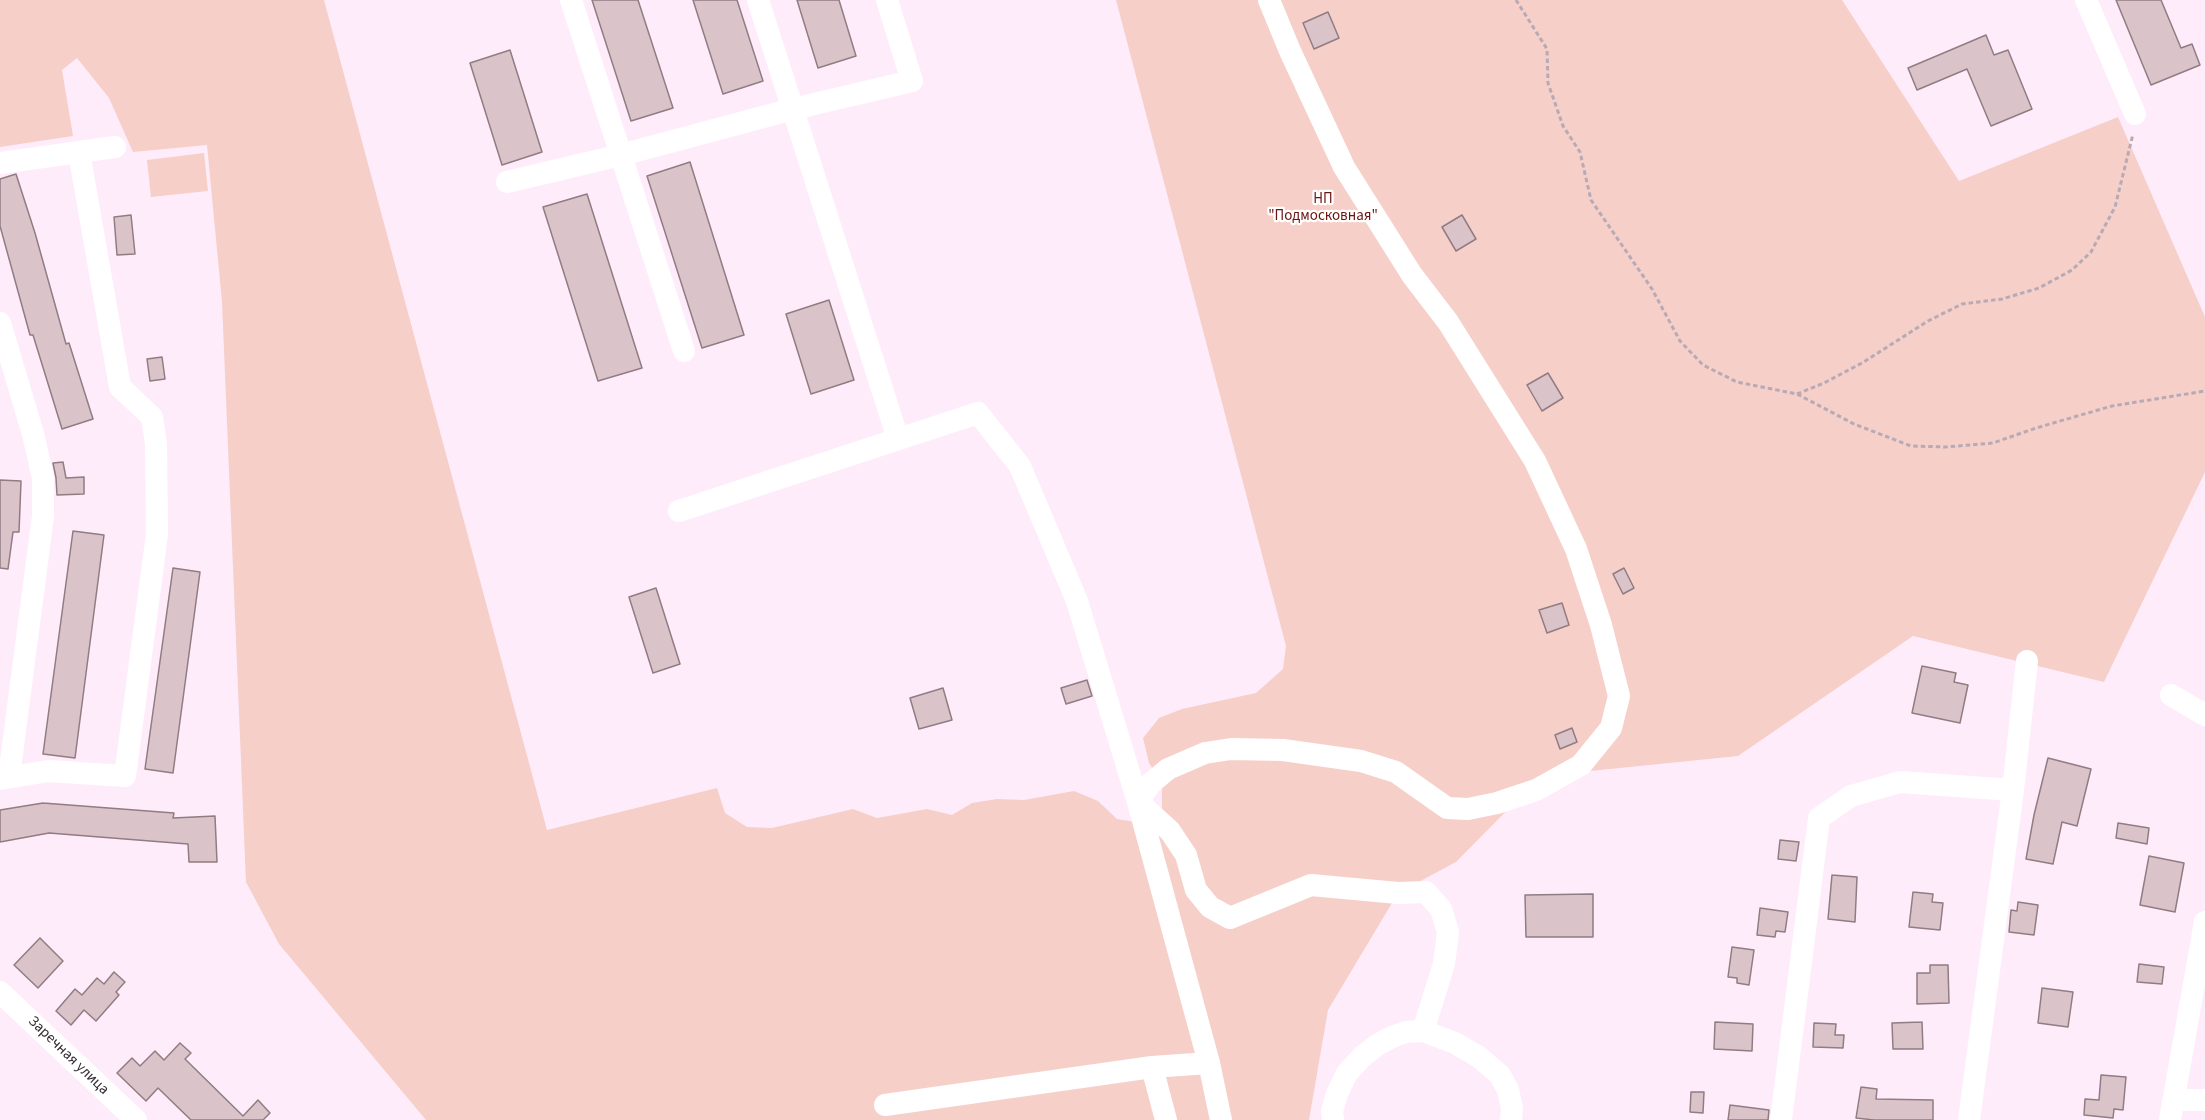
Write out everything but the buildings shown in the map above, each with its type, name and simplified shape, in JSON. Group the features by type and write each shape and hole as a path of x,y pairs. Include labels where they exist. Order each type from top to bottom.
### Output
{"street":[{"path":"571,0 684,351"},
{"path":"758,0 898,439"},
{"path":"507,182 912,81 886,0"},
{"path":"1138,802 1150,784 1168,769 1204,753 1241,749 1283,750 1361,761 1396,772 1447,808 1468,809 1497,803 1536,789 1581,765 1611,728 1619,696 1601,625 1576,549 1535,461 1460,341 1412,275 1344,167 1269,0"},
{"path":"2086,0 2135,114"},
{"path":"0,163 115,147"},
{"path":"0,323 33,434 43,478 43,516 4,778 48,771 125,776 157,534 156,444 152,417 120,387 81,164"},
{"path":"679,512 978,413 1020,466 1077,601 1138,802 1209,1064 1221,1120"},
{"path":"1969,1120 2013,790 2027,661"},
{"path":"2171,695 2205,715"},
{"path":"1781,1120 1819,818 1851,796 1900,782 2013,790"},
{"path":"1138,802 1170,831 1186,855 1196,890 1210,907 1230,918 1311,885 1398,893 1426,892 1441,909 1448,932 1444,964 1424,1031"},
{"path":"2205,922 2172,1110 2205,1100"},
{"name":"Заречная улица","path":"0,992 136,1120"},
{"path":"1333,1120 1332,1111 1337,1094 1347,1073 1363,1056 1377,1045 1399,1034 1424,1031 1455,1043 1479,1057 1500,1075 1510,1099 1512,1108 1510,1120"},
{"path":"885,1105 1152,1067 1209,1064"},
{"path":"1152,1067 1166,1120"}],"path":[{"path":"1516,0 1547,49 1548,83 1563,126 1580,152 1591,200 1652,289 1680,341 1703,365 1737,382 1797,394 1854,424 1911,446 1946,447 1993,444 2036,428 2112,406 2205,391"},
{"path":"1797,394 1862,363 1928,321 1962,304 2002,299 2038,288 2072,270 2091,252 2115,207 2131,147 2135,114"}],"green space":[{"name":"НП \"Подмосковная\"","path":"0,0 324,0 547,830 717,788 725,813 747,827 772,828 853,809 877,818 927,809 952,815 972,803 997,799 1024,800 1074,791 1098,801 1117,819 1141,823 1162,811 1162,784 1149,763 1143,738 1159,718 1182,709 1256,693 1283,669 1286,646 1116,0 1842,0 1959,181 2118,117 2205,317 2205,472 2104,682 1913,636 1738,756 1541,776 1456,862 1398,893 1328,1010 1309,1120 426,1120 279,944 246,882 222,302 207,145 133,152 109,98 77,58 62,70 73,136 0,147"},
{"path":"204,153 208,191 151,197 147,160"}]}
